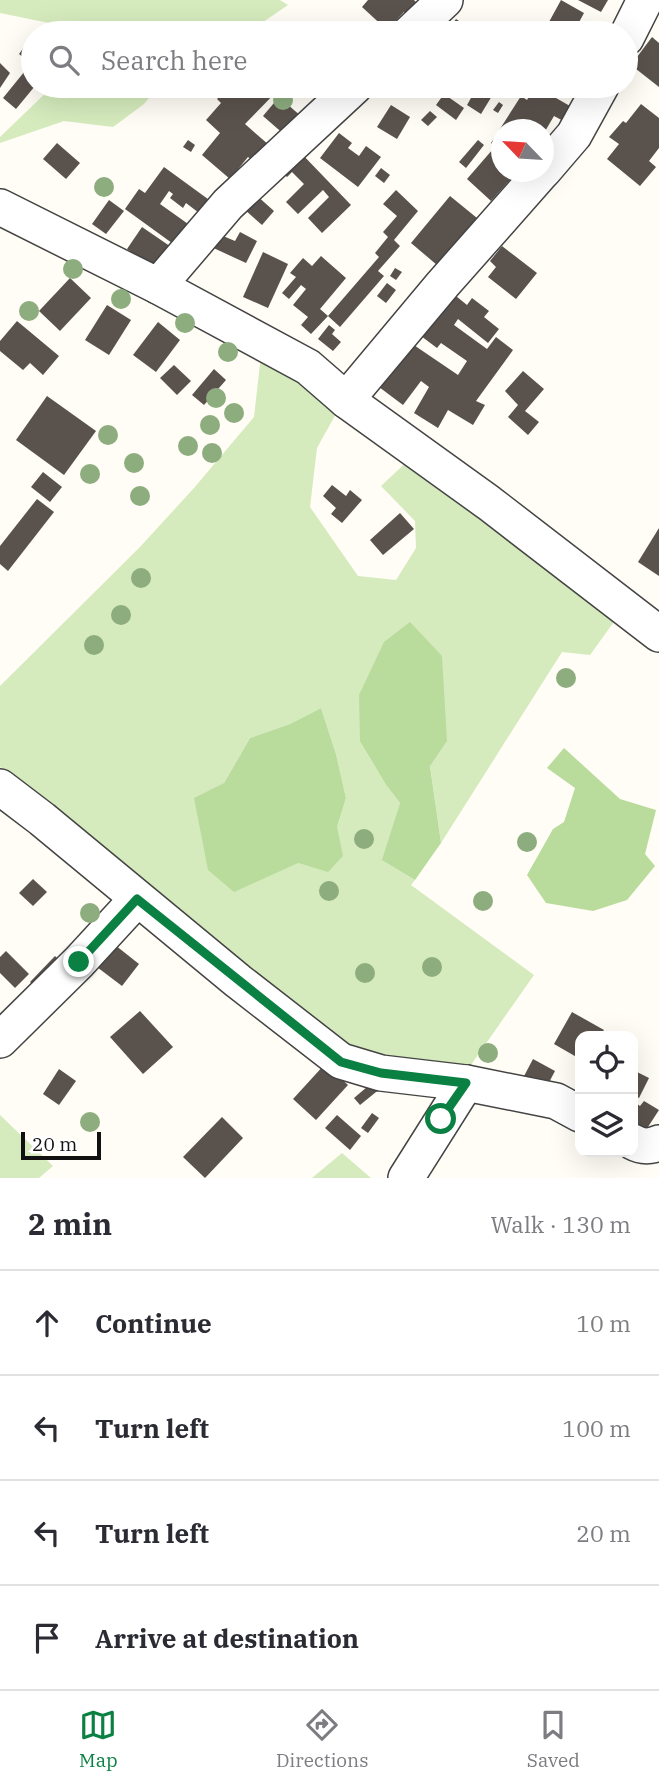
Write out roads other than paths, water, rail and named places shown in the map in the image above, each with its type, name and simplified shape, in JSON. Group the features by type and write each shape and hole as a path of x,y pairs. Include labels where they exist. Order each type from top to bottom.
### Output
{"street":[{"path":"423,21 445,0"},
{"path":"634,21 645,0"},
{"path":"158,286 228,204 342,98"},
{"path":"554,158 574,135 594,98"},
{"path":"346,401 443,284 533,182"},
{"path":"0,207 158,286 308,367 346,401 489,503 659,634"},
{"path":"0,787 341,1062 381,1073 466,1083 556,1101 575,1111"},
{"path":"0,1040 79,962 137,899"},
{"path":"406,1178 466,1083"},
{"path":"638,1145 659,1143"}]}
